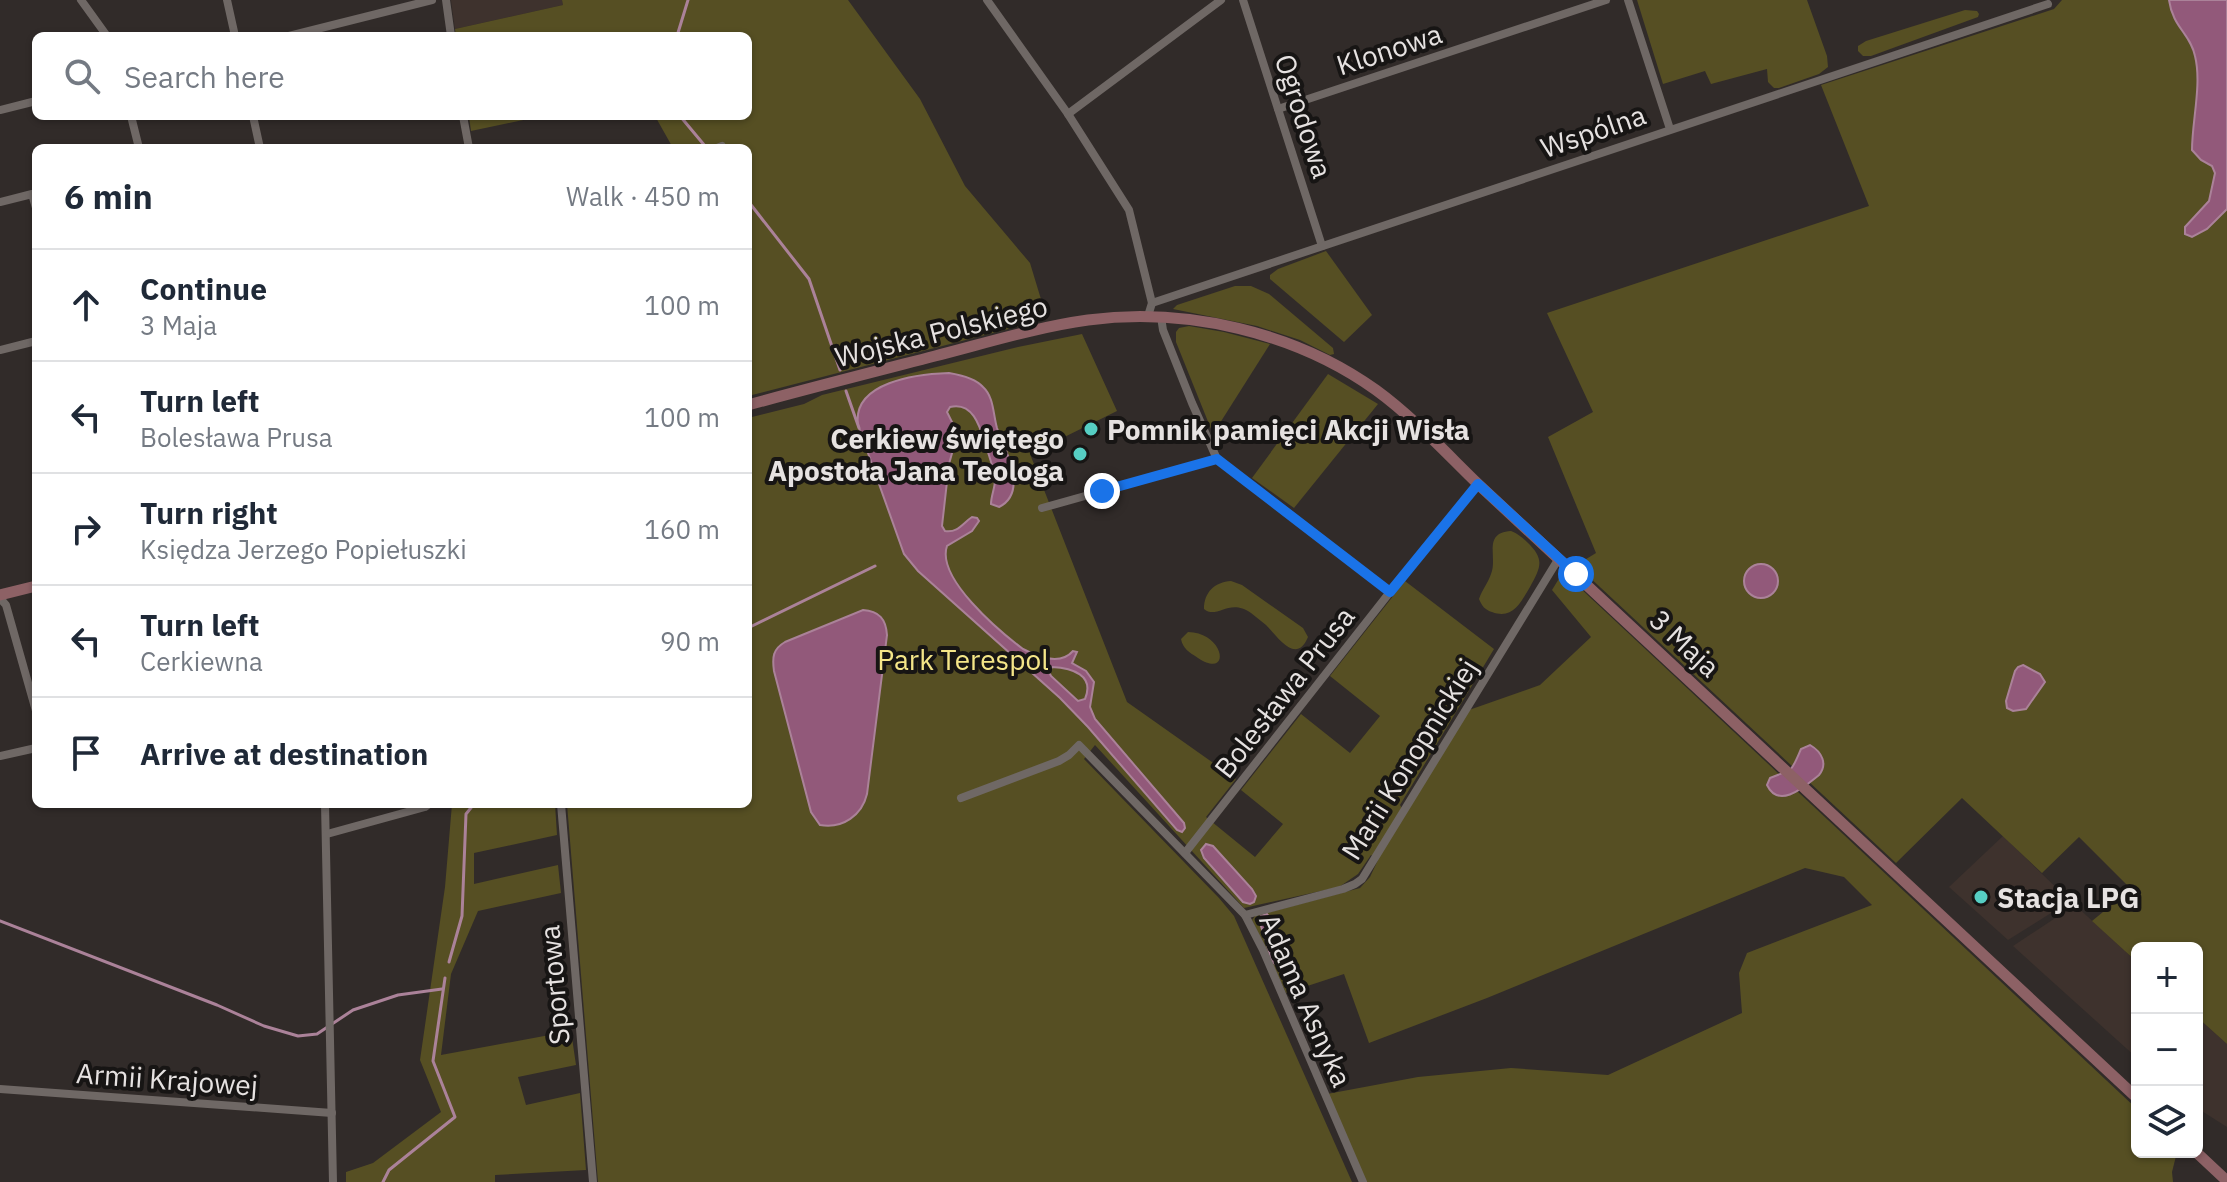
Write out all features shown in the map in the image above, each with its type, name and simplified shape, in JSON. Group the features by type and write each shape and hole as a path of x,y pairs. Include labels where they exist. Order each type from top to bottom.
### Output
{"street":[{"path":"81,0 104,32"},
{"path":"227,0 234,32"},
{"path":"305,32 432,0"},
{"path":"446,0 450,32"},
{"path":"987,0 1068,114 1129,210 1152,303 1148,316"},
{"path":"1068,114 1221,0"},
{"name":"Ogrodowa","path":"1243,0 1322,246"},
{"name":"Klonowa","path":"1278,109 1606,0"},
{"path":"1628,0 1670,129"},
{"name":"Wspólna","path":"1152,303 2048,4"},
{"path":"0,110 32,102"},
{"path":"132,120 138,144"},
{"path":"254,120 259,144"},
{"path":"464,120 468,144"},
{"path":"0,202 32,194"},
{"name":"3 Maja","path":"1148,316 1219,324 1255,333 1330,363 1374,389 1409,417 2131,1092"},
{"name":"Wojska Polskiego","path":"752,404 1051,327 1148,316"},
{"path":"1161,317 1163,330 1217,459 1390,592"},
{"path":"0,350 32,342"},
{"path":"1042,508 1217,459"},
{"name":"Bolesława Prusa","path":"1185,853 1478,484"},
{"name":"Marii Konopnickiej","path":"1245,915 1343,889 1362,879 1559,558"},
{"path":"32,587 0,597 6,605 32,679"},
{"name":"Adama Asnyka","path":"961,798 1059,761 1079,745 1245,915 1363,1182"},
{"path":"0,756 32,749"},
{"path":"325,808 333,1182"},
{"path":"327,834 421,808"},
{"name":"Sportowa","path":"561,808 593,1182"},
{"name":"Armii Krajowej","path":"0,1089 332,1113"},
{"path":"2202,1158 2227,1181"}],"shaded area":[{"path":"451,0 562,0 563,5 455,29"},
{"path":"2169,0 2227,0 2227,209 2207,229 2192,237 2185,234 2185,227 2209,201 2215,173 2212,166 2192,150 2197,67 2193,48 2174,17"},
{"path":"936,374 968,377 987,391 1014,481 1008,500 999,507 991,504 994,476 979,426 965,408 950,407 947,412 956,439 949,464 942,526 945,531 950,531 972,517 979,521 972,531 947,546 946,559 951,573 972,603 1023,649 1055,659 1077,652 1072,663 1086,671 1094,682 1090,707 1095,719 1184,823 1182,832 1060,698 918,571 904,554 858,425 859,410 865,399 889,383","holes":["1052,667 1080,674 1087,684 1085,699 1078,701 1051,676 1049,672"]},
{"path":"1761,564 1773,569 1778,581 1773,593 1761,598 1749,593 1744,581 1749,569"},
{"path":"863,610 881,617 887,635 867,794 861,808 850,819 836,825 820,825 811,812 773,658 785,642"},
{"path":"2023,665 2040,674 2045,682 2026,709 2013,711 2007,708 2006,701 2015,671"},
{"path":"1810,745 1822,758 1823,767 1819,775 1792,794 1778,796 1772,792 1767,785 1770,778 1790,769 1801,749"},
{"path":"2003,836 2070,901 2008,940 1949,887"},
{"path":"1206,844 1213,846 1252,889 1256,896 1254,902 1243,902 1204,858 1201,850"},
{"path":"2075,905 2131,956 2131,1053 2013,946"},
{"path":"1267,914 1284,955 1282,965 1272,961 1260,923 1261,916"},
{"path":"2203,1022 2227,1044 2227,1127 2203,1112"}],"green space":[{"path":"562,0 848,0 920,99 965,186 1030,263 1047,319 752,395 752,144 671,144 657,120 752,120 752,32 455,32 455,29 563,5"},
{"path":"1637,0 1807,0 1828,67 1819,74 1779,88 1768,82 1767,69 1711,84 1705,71 1663,84"},
{"path":"2062,0 2169,0 2174,17 2193,48 2197,67 2192,150 2212,166 2215,173 2209,201 2188,223 2185,234 2201,233 2227,209 2227,1044 2203,1022 2203,942 2131,942 2131,957 2092,921 2131,889 2079,837 2042,873 1962,798 1896,863 1586,574 1578,564 1596,553 1548,437 1593,412 1547,313 1869,206 1821,85 2054,9"},
{"path":"1965,10 1977,11 1978,17 1871,56 1863,56 1858,51 1858,46 1866,41"},
{"path":"470,120 523,120 471,131"},
{"path":"1326,251 1372,315 1344,342 1270,279 1270,275 1278,269"},
{"path":"1235,286 1251,286 1269,294 1333,348 1334,354 1257,326 1173,309"},
{"path":"1189,326 1270,344 1213,434 1176,342 1179,328"},
{"name":"Park Terespol","path":"1082,334 1117,411 1030,454 1127,702 1236,779 1206,817 1255,857 1283,824 1241,790 1301,714 1350,753 1380,716 1330,676 1405,581 1494,649 1400,805 1405,813 1469,710 1540,685 1591,637 1552,590 1563,572 2131,1103 2131,1158 2176,1158 2173,1182 1366,1182 1327,1094 1418,1077 1511,1068 1608,1075 1742,1013 1739,973 1747,953 1872,905 1844,877 1805,868 1369,1043 1344,974 1286,993 1252,920 1255,916 1360,888 1370,877 1378,860 1371,855 1358,874 1339,887 1244,908 1095,745 1084,759 1234,916 1352,1182 598,1182 567,808 752,808 752,417 804,404 822,395"},
{"path":"1328,374 1378,404 1294,508 1252,478"},
{"path":"1511,531 1522,537 1537,553 1539,568 1520,604 1511,612 1499,614 1486,609 1479,599 1493,567 1494,541 1502,533"},
{"path":"1231,581 1242,585 1303,628 1308,637 1303,645 1298,649 1287,646 1266,625 1243,609 1236,607 1209,612 1204,609 1212,589 1220,583"},
{"path":"1188,632 1201,634 1217,646 1220,654 1216,663 1198,658 1185,648 1181,639"},
{"path":"452,808 555,808 557,835 474,853 474,884 558,865 561,893 478,911 451,974 441,1055 571,1031 576,1065 518,1077 526,1105 580,1093 586,1170 495,1175 495,1182 346,1182 346,1172 373,1163 441,1112 420,1060 445,887"}],"waterway":[{"path":"678,32 688,0"},
{"path":"683,120 703,144"},
{"path":"752,206 809,279 840,370"},
{"path":"846,391 859,428"},
{"path":"752,626 875,566"},
{"path":"449,962 462,916 466,814 471,808"},
{"path":"0,921 264,1026 298,1036 317,1034 353,1010 398,995 442,989"},
{"path":"383,1182 389,1170 455,1117 433,1061 445,978"}],"place":[{"name":"Pomnik pamięci Akcji Wisła","path":"1091,429"},
{"name":"Cerkiew świętego Apostoła Jana Teologa","path":"1080,454"},
{"name":"Stacja LPG","path":"1981,897"}],"route":[{"path":"1102,491 1217,459 1390,592 1478,484 1576,574"}]}
